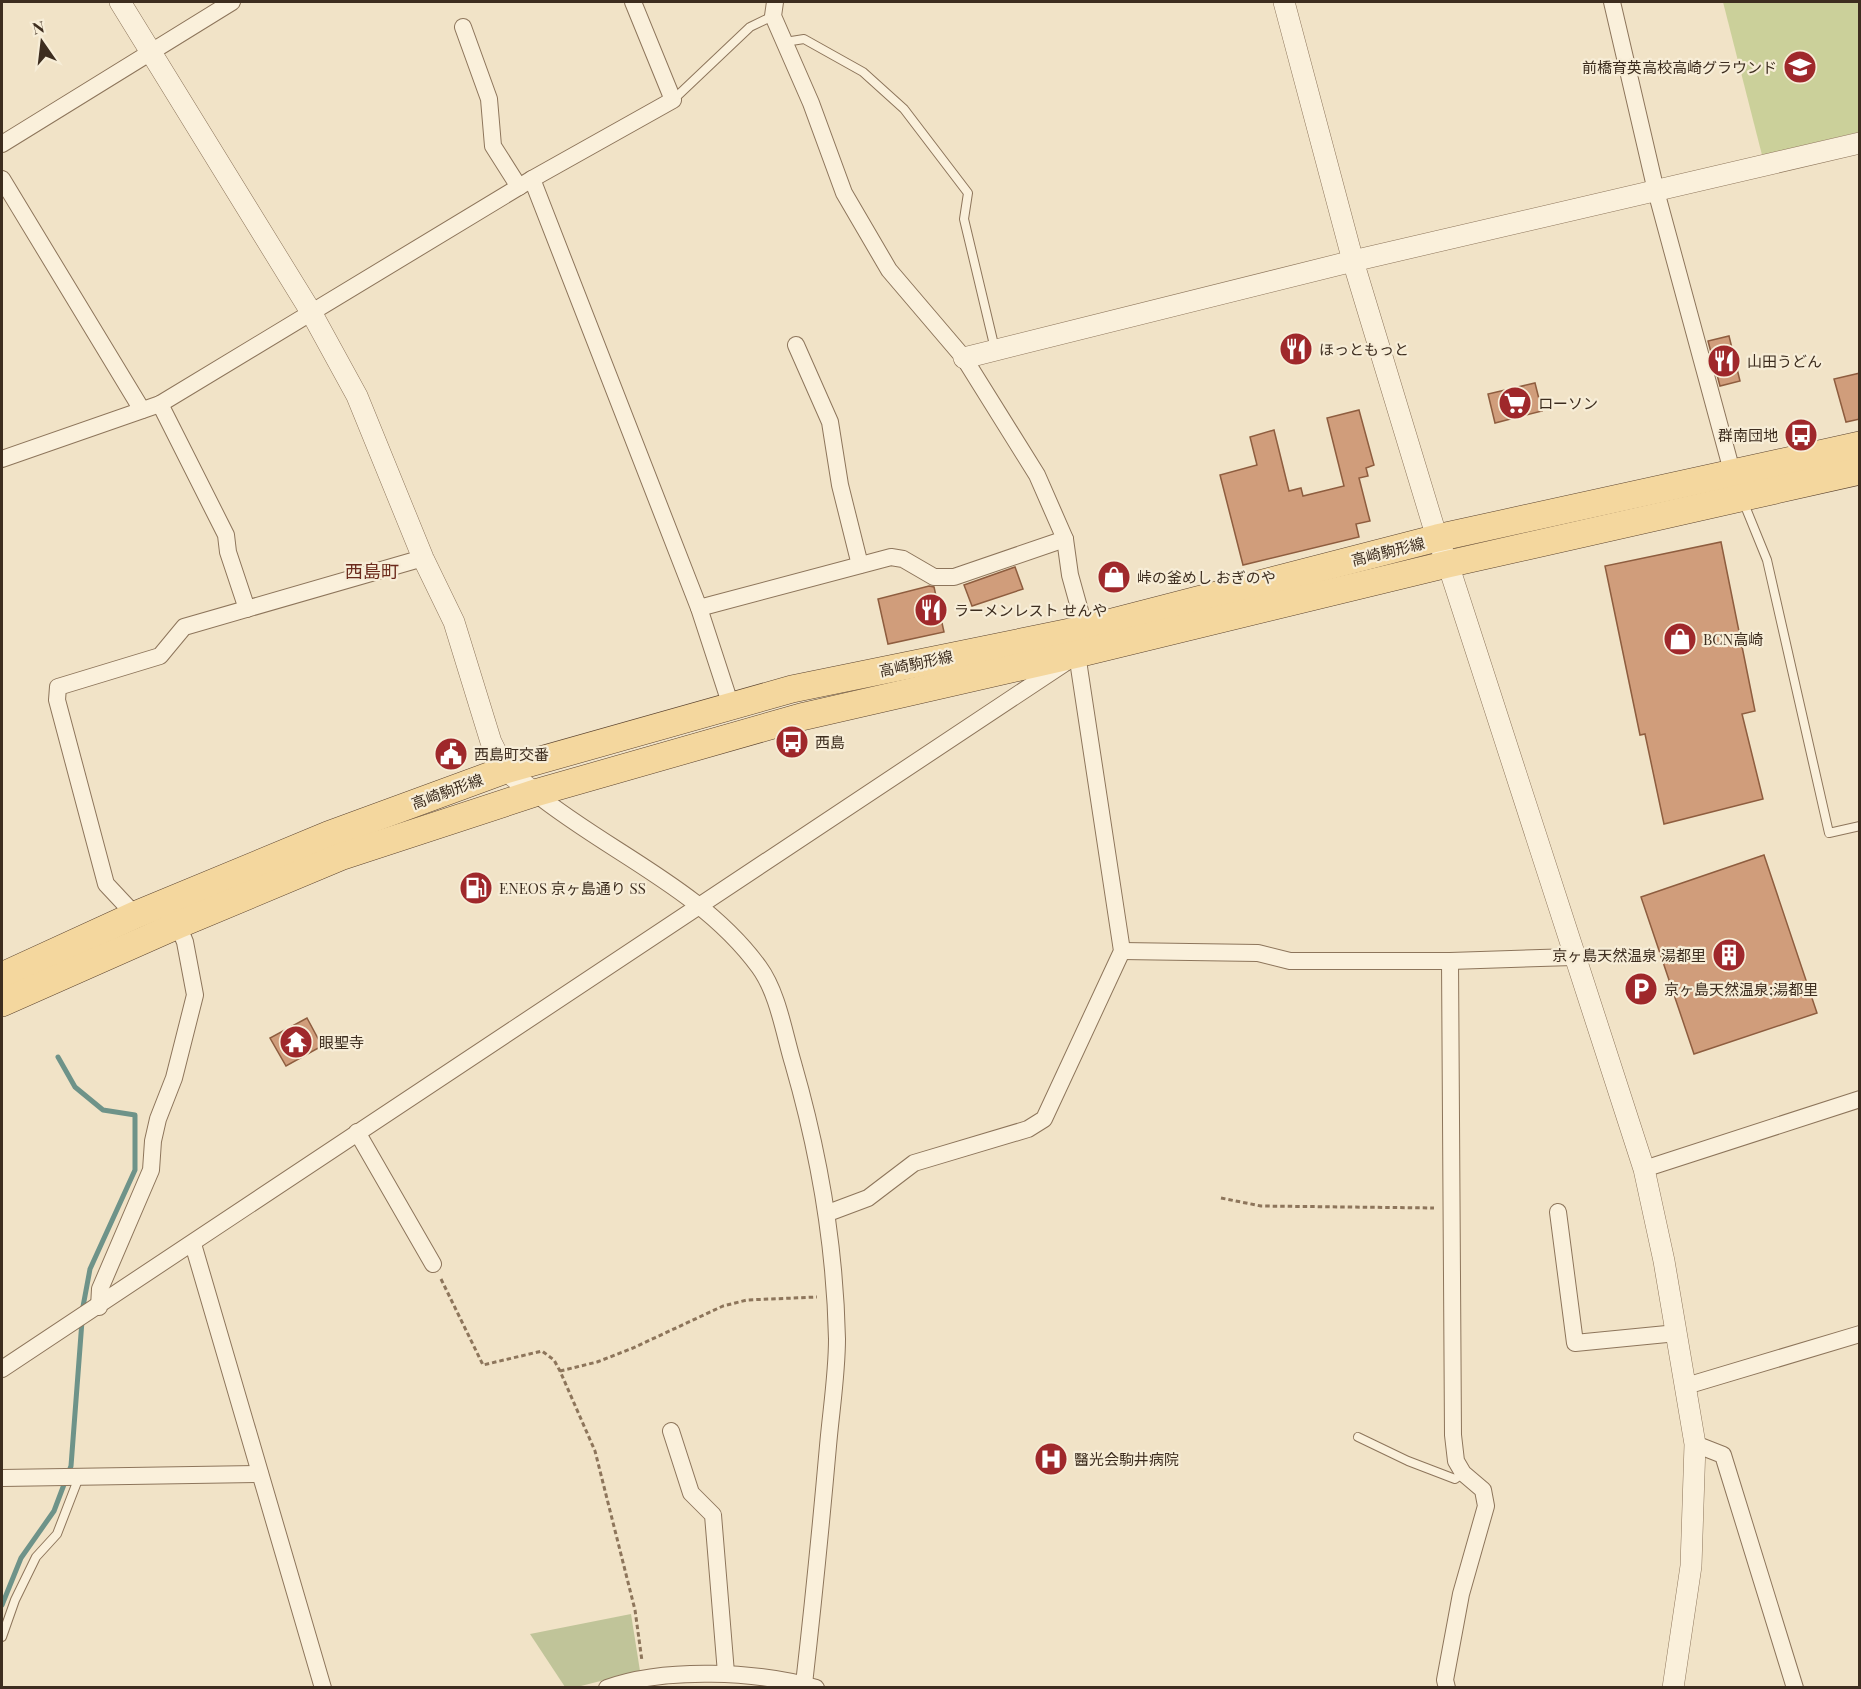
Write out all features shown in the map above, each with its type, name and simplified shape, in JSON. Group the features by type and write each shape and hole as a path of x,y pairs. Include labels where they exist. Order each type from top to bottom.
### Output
{"main road":[{"name":"高崎駒形線","path":"2,1003 178,925 340,857 535,793 801,717 1077,654 1448,564 1738,486 1860,445"},
{"name":"高崎駒形線","path":"2,976 135,915 328,835 505,770 792,688 1084,629 1437,538 1738,486 1860,471"}],"street":[{"path":"120,2 311,312 357,396 423,558 454,622 491,742 505,770 555,809 641,863 699,907 744,948 761,970 772,995 810,1123 828,1214 836,1353 810,1686 726,1673 644,1680 607,1688"},
{"path":"2,144 232,2"},
{"path":"2,459 160,404 526,183 674,100 633,2"},
{"path":"1284,2 1353,261 1437,538 1448,564 1644,1169 1677,1334 1695,1444 1691,1566 1673,1688"},
{"path":"1612,2 1656,191 1738,486"},
{"path":"774,9 785,42 812,103 844,193 889,270 964,358 1037,475 1065,539 1070,575 1084,629 1077,654 1122,951 1044,1119 1028,1129 914,1163 868,1198 828,1214"},
{"path":"463,27 489,99 493,146 526,183 699,608 731,706"},
{"path":"964,358 1353,261 1860,143"},
{"path":"2,179 142,410"},
{"path":"796,345 830,422 840,485 860,565"},
{"path":"160,404 226,535 228,552 247,609"},
{"path":"699,608 860,565 897,558 934,577 954,577 1065,539"},
{"path":"135,915 106,884 57,700 58,687 160,656 184,627 423,558"},
{"path":"2,1369 99,1307 193,1244 234,1213 699,907 1077,654"},
{"path":"99,1307 100,1289 152,1170 153,1141 158,1119 174,1078 195,995 184,942 178,925"},
{"path":"1122,951 1257,953 1290,961 1450,961 1574,957"},
{"path":"1447,1688 1445,1680 1461,1594 1486,1506 1483,1490 1463,1473 1456,1461 1453,1435 1450,961"},
{"path":"1644,1169 1860,1099"},
{"path":"357,1132 434,1264"},
{"path":"1558,1212 1575,1343 1677,1334"},
{"path":"193,1244 323,1688"},
{"path":"1686,1386 1860,1334"},
{"path":"671,1431 691,1493 713,1515 726,1673"},
{"path":"1695,1444 1724,1455 1795,1688"},
{"path":"2,1478 260,1474"}],"lane":[{"path":"674,100 750,27 774,9"},
{"path":"785,42 804,39 863,72 903,109 968,193 964,219 995,349"},
{"path":"1738,486 1767,560 1829,833 1860,826"},
{"path":"1358,1437 1408,1461 1455,1479 1463,1473"},
{"path":"2,1637 15,1600 36,1557 57,1534 79,1477"}],"path":[{"path":"1221,1198 1261,1206 1452,1208"},
{"path":"434,1264 483,1365 542,1351 554,1360 560,1371 595,1451 635,1610 644,1680"},
{"path":"560,1371 597,1362 633,1348 723,1306 747,1300 834,1296"}],"green space":[{"name":"前橋育英高校高崎グラウンド","path":"1723,2 1859,2 1859,132 1762,155"},
{"path":"631,1614 640,1671 577,1687 565,1687 530,1634"}],"building":[{"name":"山田うどん","path":"1729,336 1740,381 1720,386 1708,341"},
{"path":"1860,373 1860,419 1846,422 1834,379"},
{"name":"ローソン","path":"1535,383 1542,411 1495,423 1488,394"},
{"path":"1359,410 1374,465 1366,468 1368,476 1359,478 1370,521 1356,524 1359,537 1243,565 1220,475 1257,465 1250,437 1274,430 1289,491 1301,488 1303,496 1344,486 1327,418"},
{"name":"BCN高崎","path":"1721,542 1755,711 1742,714 1763,799 1664,824 1645,734 1640,735 1605,566"},
{"path":"1015,567 1023,589 972,606 964,585"},
{"name":"峠の釜めし おぎのや","path":"1120,568 1124,581 1108,586 1105,573"},
{"path":"929,586 934,587 944,632 888,644 878,599"},
{"name":"京ヶ島天然温泉 湯都里","path":"1764,855 1817,1013 1694,1054 1641,897"},
{"name":"眼聖寺","path":"307,1018 322,1046 286,1066 270,1038"}],"waterway":[{"path":"58,1057 75,1087 103,1110 135,1115 135,1170 90,1269 82,1312"},
{"path":"2,1605 21,1558 54,1511 71,1466 82,1321"}],"place":[{"name":"前橋育英高校高崎グラウンド","path":"1800,67"},
{"name":"ほっともっと","path":"1296,349"},
{"name":"山田うどん","path":"1724,361"},
{"name":"ローソン","path":"1515,403"},
{"name":"群南団地","path":"1801,435"},
{"name":"峠の釜めし おぎのや","path":"1114,577"},
{"name":"ラーメンレスト せんや","path":"931,610"},
{"name":"BCN高崎","path":"1680,639"},
{"name":"西島","path":"792,742"},
{"name":"西島町交番","path":"451,754"},
{"name":"ENEOS 京ヶ島通り SS","path":"476,888"},
{"name":"京ヶ島天然温泉 湯都里","path":"1729,955"},
{"name":"京ヶ島天然温泉;湯都里","path":"1641,989"},
{"name":"眼聖寺","path":"296,1042"},
{"name":"醫光会駒井病院","path":"1051,1459"}],"district":[{"name":"西島町","path":"372,571"}]}
